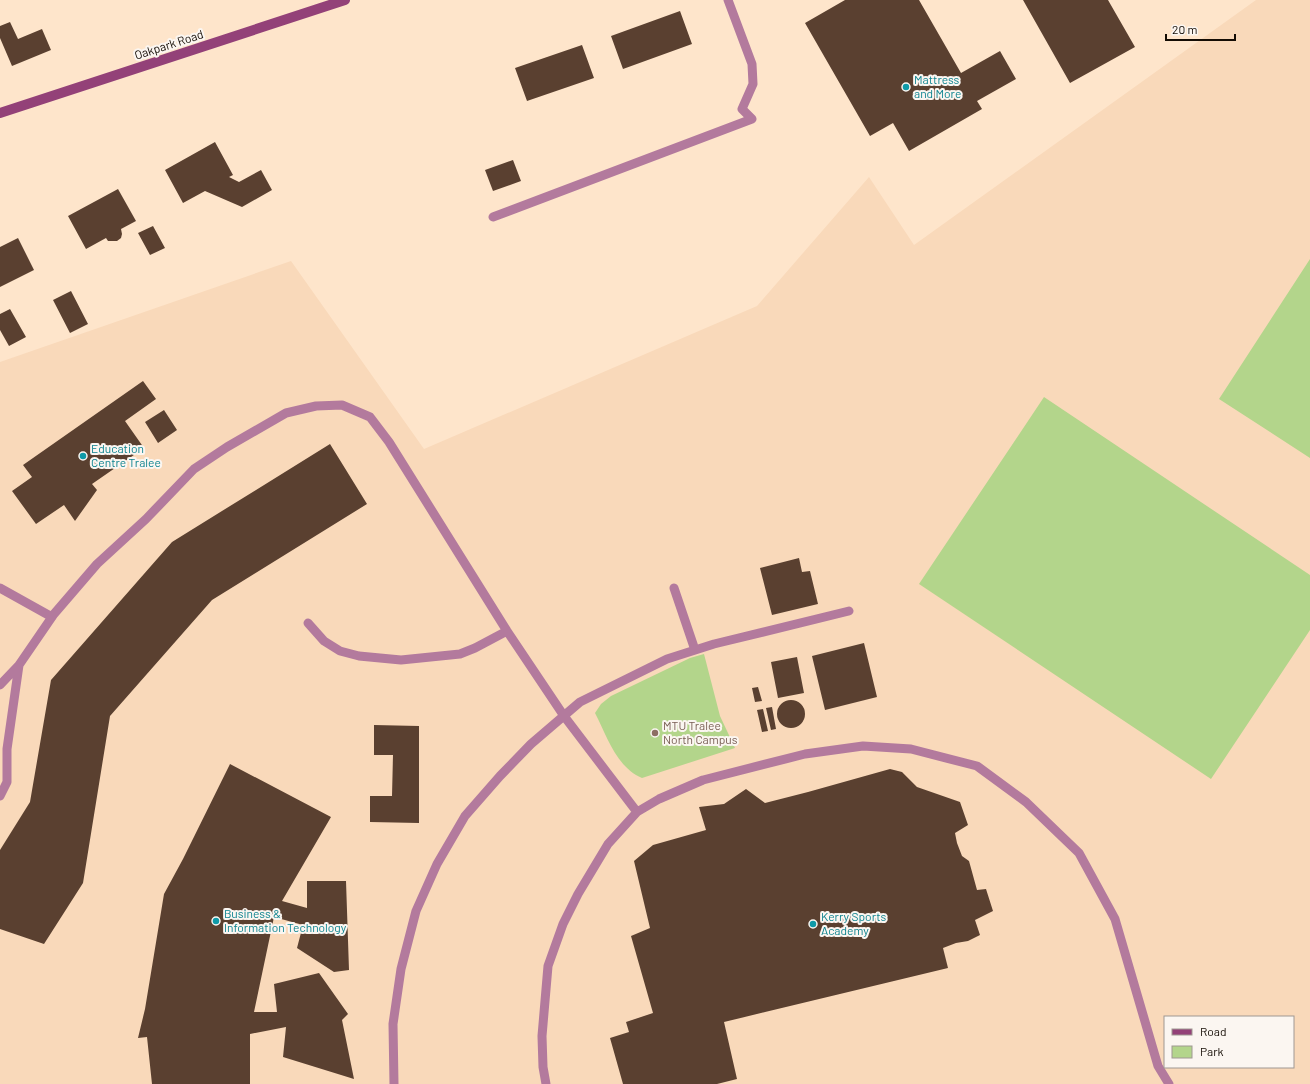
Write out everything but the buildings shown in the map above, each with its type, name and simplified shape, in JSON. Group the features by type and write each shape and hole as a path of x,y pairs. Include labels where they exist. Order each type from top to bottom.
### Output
{"main road":[{"name":"Oakpark Road","path":"0,113 345,0"}],"lane":[{"path":"493,217 752,119 742,108 753,84 752,64 728,0"},
{"path":"0,685 19,665 52,617 97,564 146,519 194,469 227,447 286,412 316,406 342,405 370,417 389,442 507,631 564,716 637,812"},
{"path":"0,588 52,617"},
{"path":"674,588 695,650"},
{"path":"394,1084 393,1024 401,969 416,911 436,864 466,816 500,776 526,750 580,702 667,659 714,644 849,611"},
{"path":"308,623 324,641 340,651 359,656 401,660 460,654 475,648 507,631"},
{"path":"0,796 19,665"},
{"path":"546,1084 543,1067 542,1036 548,966 564,924 578,894 608,844 637,812 659,799 703,780 791,757 863,746 912,749 977,766 1026,802 1079,853 1115,919 1158,1066 1169,1084"}],"shaded area":[{"name":"MTU Tralee North Campus","path":"1256,0 1310,0 1310,1084 0,1084 0,362 291,261 424,449 757,306 869,177 914,245"}],"green space":[{"path":"1310,259 1310,458 1219,399"},
{"path":"1044,397 1310,575 1310,630 1211,779 919,584"},
{"path":"704,654 720,716 735,748 642,778 633,773 619,759 608,741 595,713 601,704 611,696 690,658"}],"place":[{"name":"Mattress and More","path":"906,87"},
{"name":"Education Centre Tralee","path":"83,456"},
{"name":"MTU Tralee North Campus","path":"655,733"},
{"name":"Business & Information Technology","path":"216,921"},
{"name":"Kerry Sports Academy","path":"813,924"}]}
